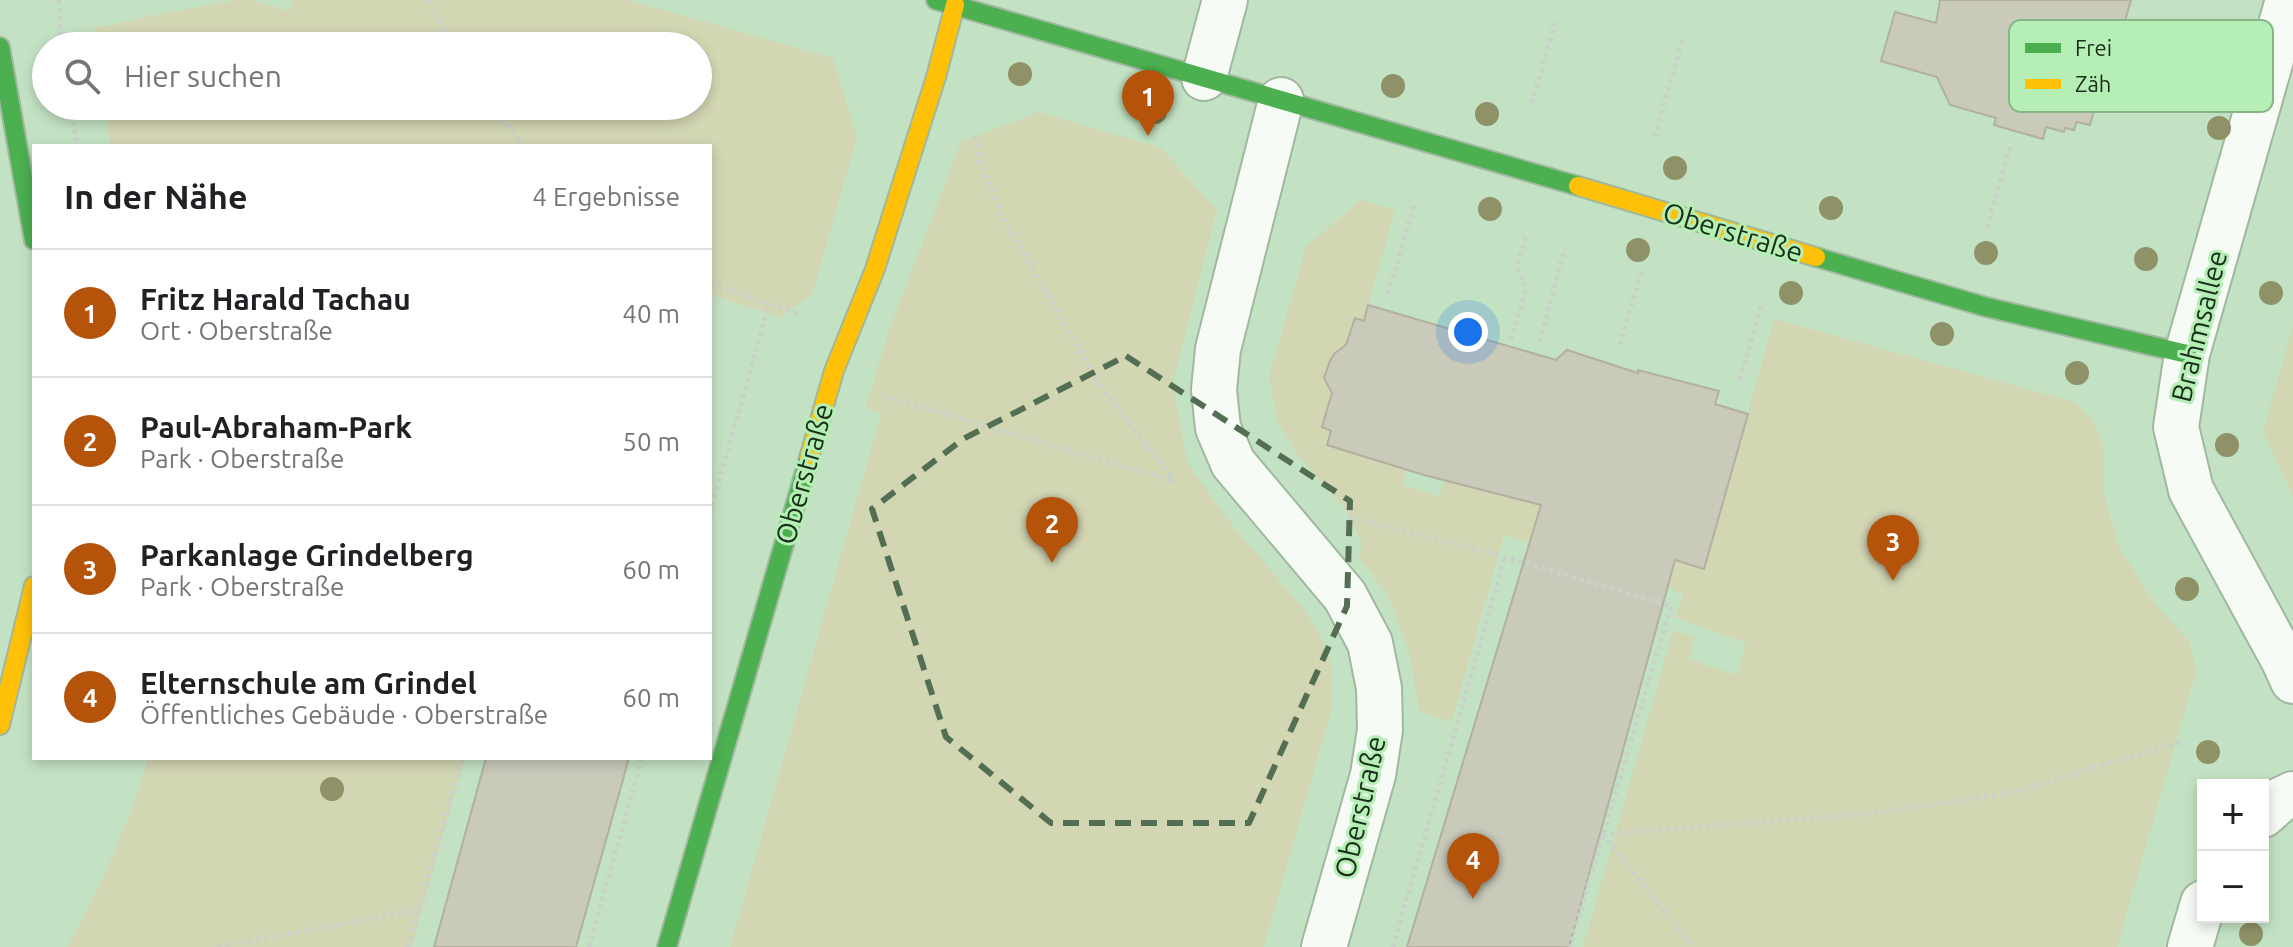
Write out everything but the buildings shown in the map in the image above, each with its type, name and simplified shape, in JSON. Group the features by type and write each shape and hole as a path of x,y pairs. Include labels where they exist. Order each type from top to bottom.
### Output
{"street":[{"name":"Oberstraße","path":"936,0 1986,307 2187,354"},
{"path":"1204,78 1225,0"},
{"name":"Brahmsallee","path":"2273,53 2288,0"},
{"name":"Oberstraße","path":"667,947 834,371 875,269 936,77 955,5"},
{"path":"0,47 32,229"},
{"name":"Oberstraße","path":"1281,100 1218,349 1214,390 1218,428 1233,463 1345,596 1370,643 1379,688 1380,730 1373,775 1324,947"},
{"name":"Brahmsallee","path":"2256,112 2187,354 2176,427 2191,490 2293,681"},
{"path":"0,725 32,594"},
{"path":"2269,810 2293,794"},
{"path":"2190,947 2197,923"}],"path":[{"path":"59,0 60,32"},
{"path":"427,0 444,32"},
{"path":"1532,103 1555,23"},
{"path":"1655,137 1682,40"},
{"path":"72,120 78,144"},
{"path":"503,120 522,144"},
{"path":"973,130 979,158 1001,214 1102,389 1176,482"},
{"path":"1987,228 2011,143"},
{"path":"1388,294 1414,205"},
{"path":"1511,340 1526,288 1517,267 1526,236"},
{"path":"1540,342 1565,247"},
{"path":"1620,345 1642,269"},
{"path":"712,285 810,317"},
{"path":"1740,380 1762,303"},
{"path":"712,506 769,305"},
{"path":"882,396 1190,487"},
{"path":"1334,513 1505,557 1671,606 1570,947"},
{"path":"1393,947 1505,557"},
{"path":"1602,834 1870,814 2013,792 2185,741"},
{"path":"407,947 462,760"},
{"path":"589,947 641,760"},
{"path":"1602,834 1693,947"},
{"path":"217,947 417,910"}],"highlighted area":[{"path":"1126,356 1350,501 1347,606 1249,823 1051,823 946,737 872,509 963,439"}],"green space":[{"path":"235,0 251,0 290,11 293,0 628,0 833,58 857,137 812,295 780,317 712,296 712,144 110,144 107,120 712,120 712,32 95,32 94,27"},
{"path":"1039,112 1161,148 1217,210 1173,383 1187,462 1227,519 1302,607 1319,632 1332,666 1332,708 1264,947 730,947 881,414 865,408 892,322 961,142"},
{"path":"1360,200 1395,210 1364,321 1354,319 1346,345 1335,353 1326,372 1326,381 1332,393 1322,427 1331,431 1327,445 1407,469 1403,485 1439,496 1449,471 1521,500 1557,509 1669,559 1704,569 1774,319 2075,402 2093,420 2104,448 2104,494 2120,549 2155,604 2190,642 2196,672 2117,947 1583,947 1673,630 1695,637 1689,659 1737,675 1746,643 1676,618 1683,593 1504,535 1452,722 1419,711 1409,651 1387,594 1359,558 1362,542 1344,508 1293,449 1277,420 1269,377 1306,247"},
{"path":"2293,326 2293,497 2263,431"},
{"path":"147,760 464,760 412,947 67,947 91,902 132,806"}],"traffic: fast":[{"path":"936,0 1578,186"},
{"path":"0,47 32,229"},
{"path":"1816,257 1986,307 2187,354"},
{"path":"667,947 809,458"}],"traffic: slow":[{"path":"809,458 834,371 875,269 936,77 955,5"},
{"path":"1578,186 1816,257"},
{"path":"0,725 32,594"}],"place":[{"name":"Fritz Harald Tachau","path":"1148,136"},
{"name":"Paul-Abraham-Park","path":"1052,563"},
{"name":"Parkanlage Grindelberg","path":"1893,581"},
{"name":"Elternschule am Grindel","path":"1473,899"}]}
